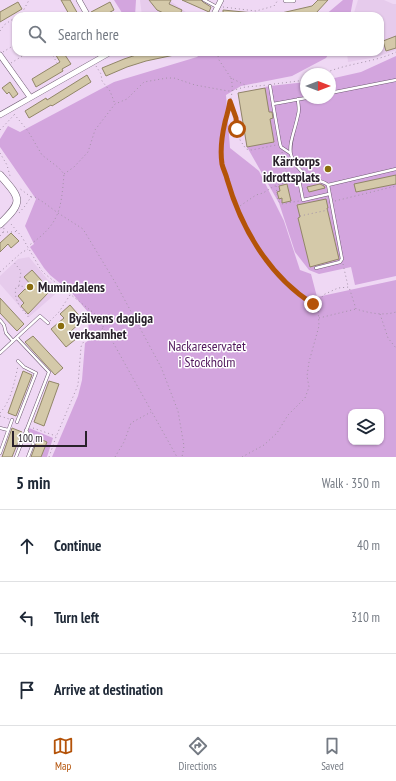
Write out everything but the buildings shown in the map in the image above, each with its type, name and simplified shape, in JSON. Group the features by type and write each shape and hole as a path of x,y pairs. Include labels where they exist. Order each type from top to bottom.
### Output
{"street":[{"path":"79,0 86,12"},
{"path":"215,12 221,0"},
{"path":"286,0 293,0"},
{"path":"0,55 30,97"},
{"path":"0,115 104,56"},
{"path":"0,175 15,192 17,203 14,211 0,224"}],"lane":[{"path":"204,0 218,7"},
{"path":"336,92 396,80"},
{"path":"270,86 280,146 291,154"},
{"path":"273,104 298,99 299,114 292,135 290,145 291,154 298,168 309,178 316,181 323,181 328,185 342,260 340,262 316,268"},
{"path":"328,185 396,169"},
{"path":"309,178 299,180 303,200 329,194"},
{"path":"0,353 40,316 48,323"},
{"path":"0,320 4,325 6,334 14,341"},
{"path":"16,457 49,372 17,338"},
{"path":"17,422 36,373 24,368 19,361"},
{"path":"0,453 12,420"},
{"path":"0,428 8,430"},
{"path":"26,430 33,444 28,457"}],"path":[{"path":"23,12 29,0"},
{"path":"226,8 256,11 264,10 274,6 278,0"},
{"path":"0,31 4,25 12,20"},
{"path":"0,55 12,47"},
{"path":"336,69 378,59 396,52"},
{"path":"8,66 23,56"},
{"path":"53,56 57,63"},
{"path":"218,56 231,78 233,91 222,139 222,166 236,208 262,256 292,288 318,307"},
{"path":"94,62 101,74 102,81 110,91 115,104"},
{"path":"64,174 74,167 88,152 95,130 115,104 127,99 144,82 168,78 180,79 204,87 233,91"},
{"path":"231,78 247,87"},
{"path":"230,101 236,118 240,140 246,149 252,150 280,146 288,182"},
{"path":"11,109 14,115 28,131 42,155 59,168 64,174 62,199 58,213 50,228 42,236 27,246"},
{"path":"0,130 14,115"},
{"path":"236,208 256,195 263,193 276,185 299,180"},
{"path":"276,185 278,201 282,204 303,200"},
{"path":"331,202 396,186"},
{"path":"31,197 43,202 83,229 115,282 161,367 178,411 184,446 182,457"},
{"path":"300,216 332,209"},
{"path":"11,224 18,231 41,270 103,323 103,328 110,337 177,457"},
{"path":"3,232 18,231"},
{"path":"0,272 12,260 28,248"},
{"path":"12,260 20,271 19,286 16,287 16,298 19,306 33,322"},
{"path":"342,260 348,287 356,309"},
{"path":"19,286 30,286"},
{"path":"242,457 264,445 277,433 288,415 305,398 309,387 307,376 319,326 318,307 323,295 338,288 348,287"},
{"path":"48,323 59,312 70,294"},
{"path":"318,318 356,309 371,314 396,312"},
{"path":"380,314 388,338 396,348"},
{"path":"49,457 56,436 78,385 81,347 83,342 91,334 103,328"},
{"path":"0,413 10,396 16,379 19,361"},
{"path":"115,457 124,442 131,423 152,412"}],"shaded area":[{"path":"140,0 169,0 186,12 142,12"},
{"path":"358,0 384,0 396,4 396,50 384,54 384,12 354,12"},
{"path":"347,56 380,56 377,57 348,62"},
{"name":"Mumindalens","path":"29,257 48,280 61,289 29,317 0,284 0,276 18,259"}],"green space":[{"path":"114,0 136,0 135,12 122,12"},
{"path":"343,0 353,0 351,12 329,12"},
{"name":"Nackareservatet i Stockholm","path":"198,56 327,56 307,68 300,68 300,72 292,76 241,86 226,95 230,148 259,171 284,221 300,270 311,274 317,297 396,280 396,457 52,457 78,396 82,380 85,343 89,340 88,312 71,292 50,275 30,247 34,244 25,226 36,199 0,147 0,139 8,126 20,132 114,82"},
{"name":"Kärrtorps idrottsplats","path":"396,56 396,276 355,285 351,267 319,274 309,270 295,252 279,203 247,147 238,93 270,86 300,83 300,104 336,104 336,78 361,72"},
{"path":"29,428 53,438 47,457 41,457 47,442 37,437 35,443 33,442 28,430"}],"place":[{"name":"Kärrtorps idrottsplats","path":"328,169"},
{"name":"Mumindalens","path":"30,287"},
{"name":"Byälvens dagliga verksamhet","path":"61,326"}],"route":[{"path":"237,129 236,118 230,101 222,139 222,166 227,177 236,208 262,256 287,284 313,304"}]}
